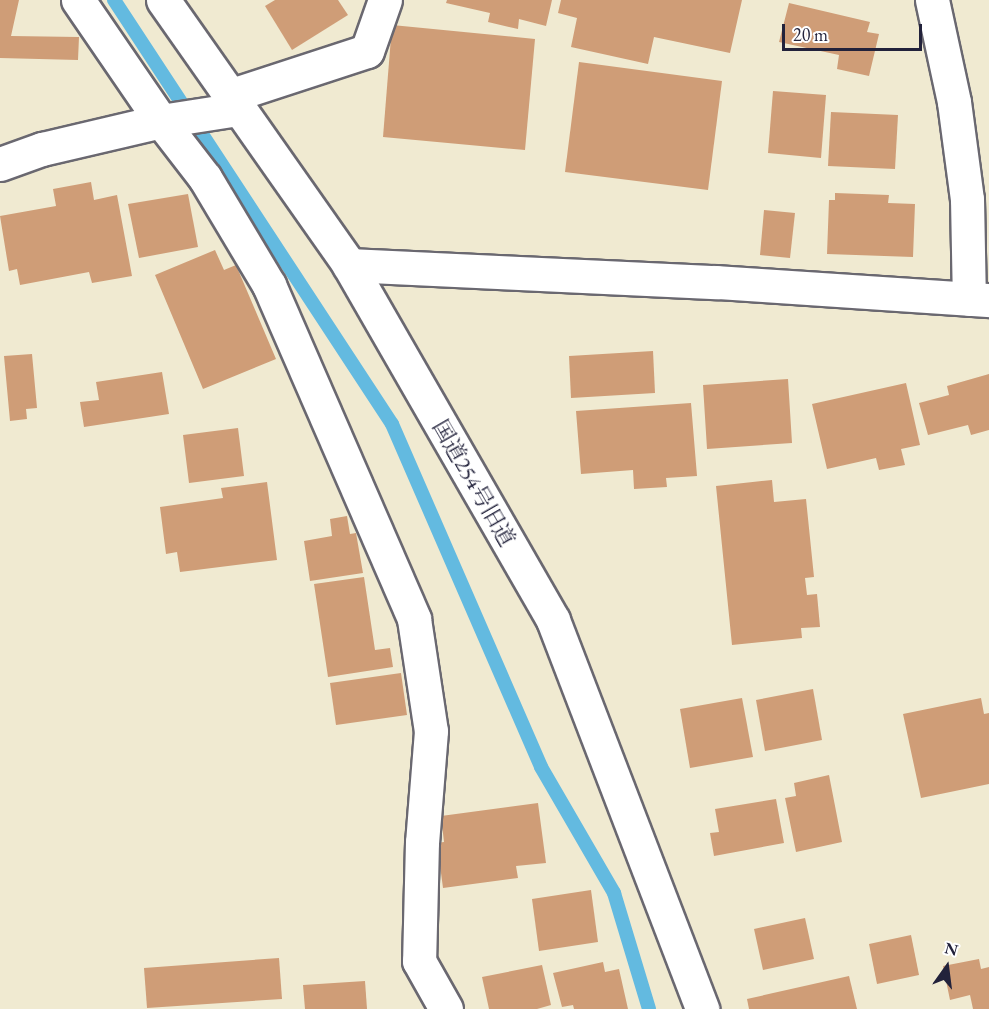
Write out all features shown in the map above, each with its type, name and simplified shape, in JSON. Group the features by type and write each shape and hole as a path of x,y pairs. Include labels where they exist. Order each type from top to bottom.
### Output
{"street":[{"path":"78,0 161,121 205,178 269,285 414,620 431,731 422,842 419,961 446,1009"},
{"name":"国道254号旧道","path":"163,0 349,266 554,620 702,1009"},
{"path":"0,164 42,149 234,102 367,51 385,0"},
{"path":"349,266 716,282 979,300 954,102 925,2"}],"building":[{"path":"0,0 19,0 11,36 79,37 78,60 0,58"},
{"path":"275,0 338,0 348,15 292,50 265,6"},
{"path":"447,0 552,0 546,26 519,19 518,29 488,22 490,13 446,3"},
{"path":"561,0 742,0 730,53 654,37 648,64 571,47 577,18 558,13"},
{"path":"789,3 870,22 867,32 879,34 869,76 837,69 839,55 779,42"},
{"path":"392,25 535,39 525,150 383,137"},
{"path":"579,62 722,81 708,190 565,172"},
{"path":"773,91 826,95 821,158 768,153"},
{"path":"831,112 898,115 895,169 828,166"},
{"path":"91,182 94,200 117,195 132,276 92,283 89,272 20,285 17,269 9,271 0,216 56,206 53,189"},
{"path":"835,193 889,195 888,203 915,204 913,257 827,254 829,200 835,200"},
{"path":"188,194 198,247 139,258 128,204"},
{"path":"764,210 795,213 790,258 760,255"},
{"path":"215,250 224,270 236,265 276,359 203,389 155,275"},
{"path":"653,351 655,393 571,398 569,356"},
{"path":"32,354 37,408 26,409 27,419 10,421 4,356"},
{"path":"162,372 169,414 84,427 80,402 99,400 96,382"},
{"path":"989,374 989,430 971,435 968,425 928,435 919,403 949,395 947,386"},
{"path":"788,379 792,443 707,449 703,385"},
{"path":"906,383 920,445 901,449 905,465 879,470 876,458 827,469 812,404"},
{"path":"691,403 697,476 666,478 667,487 634,489 633,470 581,474 576,411"},
{"path":"238,428 244,476 189,483 183,435"},
{"path":"772,480 774,502 806,499 814,577 805,578 807,595 817,594 820,627 801,628 802,638 732,645 716,486"},
{"path":"267,482 277,560 180,572 177,552 166,554 160,507 223,498 221,488"},
{"path":"347,516 350,534 356,533 363,573 310,581 304,541 332,536 330,519"},
{"path":"364,577 375,650 390,648 393,667 328,677 314,584"},
{"path":"401,673 407,715 336,725 330,683"},
{"path":"813,689 822,740 765,751 756,700"},
{"path":"742,698 753,757 690,768 680,709"},
{"path":"981,698 984,714 989,713 989,784 921,798 903,714"},
{"path":"829,775 842,842 796,852 785,798 796,796 794,783"},
{"path":"776,799 784,843 714,856 710,833 719,832 715,809"},
{"path":"538,803 546,863 516,866 518,878 443,888 437,843 444,842 441,816"},
{"path":"591,890 598,942 539,951 532,899"},
{"path":"805,918 814,959 763,970 754,929"},
{"path":"911,935 919,975 877,984 869,944"},
{"path":"279,958 282,999 147,1008 144,968"},
{"path":"979,959 981,969 989,967 989,1009 973,1009 970,995 950,1000 943,966"},
{"path":"603,962 605,972 619,969 628,1009 574,1009 573,1005 562,1007 553,973"},
{"path":"542,965 551,1005 537,1009 489,1009 482,977"},
{"path":"849,976 857,1009 749,1009 747,999"},
{"path":"365,981 367,1009 305,1009 303,985"}],"waterway":[{"path":"114,0 392,424 541,767 614,893 649,1009"}]}
